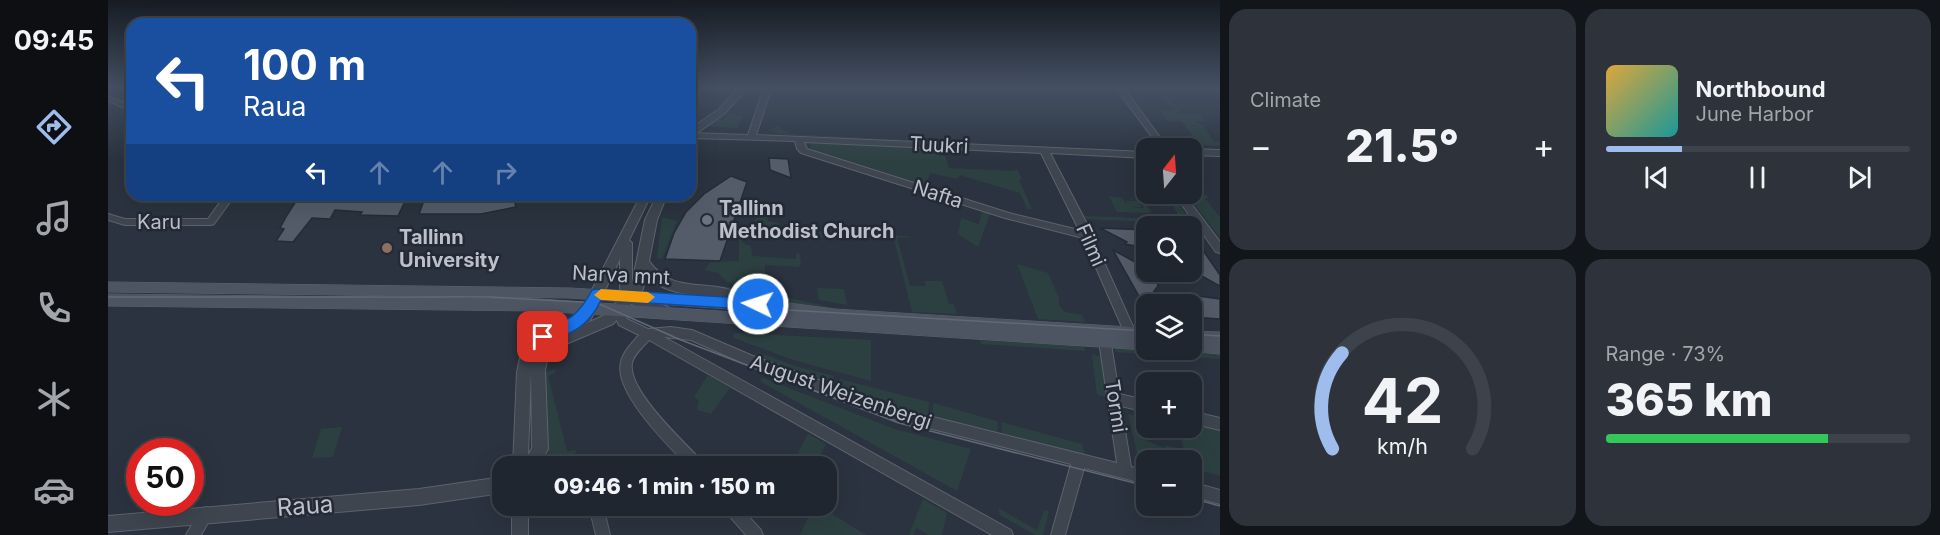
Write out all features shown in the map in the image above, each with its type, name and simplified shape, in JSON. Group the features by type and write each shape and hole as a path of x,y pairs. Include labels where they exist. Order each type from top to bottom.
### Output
{"main road":[{"name":"Narva mnt","path":"108,287 499,290 593,301 618,310 1105,341 1136,338"},
{"name":"Narva mnt","path":"108,300 539,305 630,296 758,304 834,315 1136,338"},
{"path":"1202,337 1220,338"},
{"path":"1202,347 1220,348"}],"street":[{"path":"696,130 721,112"},
{"path":"751,138 760,112"},
{"path":"1137,112 1157,138"},
{"name":"Tuukri","path":"696,134 1136,155"},
{"name":"Nafta","path":"799,138 804,152 1008,216 1087,235"},
{"name":"Filmi","path":"1044,150 1136,332"},
{"path":"1202,152 1220,153"},
{"name":"Karu","path":"108,217 125,222 211,222 226,201"},
{"path":"531,347 543,337 579,321 593,301 643,201"},
{"path":"537,456 540,449 538,370 542,354 551,344 603,323 630,296 639,284 651,220 659,201"},
{"path":"1186,204 1220,249"},
{"path":"626,239 625,284 630,296 668,313"},
{"path":"644,263 653,277 668,286 728,294 758,304"},
{"path":"520,456 524,372 539,305"},
{"path":"618,310 623,322 1006,535"},
{"name":"August Weizenbergi","path":"648,334 682,332 893,413 1136,474"},
{"path":"648,334 632,351 626,364 630,386 689,456"},
{"name":"Tormi","path":"1105,341 1125,471"},
{"path":"1115,399 1136,404"},
{"path":"1202,420 1220,424"},
{"path":"1058,535 1078,467 1078,460"},
{"name":"Raua","path":"108,524 418,497 492,486"},
{"path":"1202,492 1220,497"},
{"path":"193,535 206,514"},
{"path":"520,516 520,535"},
{"path":"598,516 603,535"},
{"path":"739,516 756,535"}],"shaded area":[{"path":"1161,112 1199,114 1205,121 1195,121 1203,125 1214,142 1220,142 1220,146 1202,145 1202,138 1195,138 1181,121 1168,121"},
{"path":"730,113 743,116 737,128 706,126 718,119 723,120"},
{"path":"778,126 789,134 1025,146 788,135 768,131"},
{"path":"813,143 937,149 940,156 945,156 949,168 1013,171 1017,169 1022,179 1019,180 1032,209 1027,209 1020,193 960,175 957,179 930,173 926,185 811,149 809,145"},
{"path":"1202,195 1209,198 1205,198 1220,218 1220,238 1194,204 1202,204"},
{"path":"1109,196 1122,198 1128,206 1126,201 1136,201 1136,204 1142,207 1130,208 1144,208 1142,204 1146,204 1151,213 1117,212"},
{"path":"765,204 771,207 768,221 778,223 780,229 843,233 848,238 742,235 743,243 751,246 752,256 796,259 796,253 800,254 801,264 798,267 765,265 765,284 775,285 776,292 727,282 718,273 705,270 710,262 739,261 739,227 751,228"},
{"path":"1172,204 1178,204 1187,216 1179,216"},
{"path":"982,212 990,214 978,247 958,234 961,218 979,224"},
{"path":"1151,214 1179,216 1152,216"},
{"path":"1085,216 1136,218 1136,221 1087,219"},
{"path":"662,217 677,221 662,259 657,258"},
{"path":"893,235 914,237 897,238 910,286 926,286 924,281 942,281 949,304 954,304 957,314 912,312"},
{"path":"1017,264 1048,273 1059,298 1059,305 1065,312 1082,315 1085,322 1038,319"},
{"path":"714,286 740,287 847,311 818,310"},
{"path":"817,288 844,289 847,305 819,300"},
{"path":"733,334 871,340 871,381 793,360 734,338"},
{"path":"980,340 1083,346 1086,351 981,344"},
{"path":"1115,348 1136,349 1136,353 1115,352"},
{"path":"758,352 795,366 834,376 835,385 762,358 753,357"},
{"path":"1202,353 1220,354 1220,359 1202,358"},
{"path":"1092,355 1101,356 1107,397 1097,395"},
{"path":"555,369 555,373 548,376 567,451 577,450 573,456 550,456 548,453 545,372"},
{"path":"708,375 730,388 711,414 697,410 699,401 694,397"},
{"path":"763,378 895,429 971,449 957,491 763,383 760,379"},
{"path":"840,379 929,402 928,417 839,386"},
{"path":"933,403 997,421 998,432 932,417"},
{"path":"1128,414 1136,415 1136,438 1145,438 1165,448 1165,445 1184,450 1136,450"},
{"path":"1001,422 1082,444 1085,454 1077,455 1002,433"},
{"path":"1202,424 1220,428 1220,476 1202,471 1202,450 1184,450 1181,438 1202,438"},
{"path":"342,427 333,457 312,458 321,429"},
{"path":"808,434 826,444 819,456 796,456"},
{"path":"923,499 947,513 942,535 929,535 916,528 913,535 909,535"},
{"path":"998,508 1037,530 1044,510 1049,511 1043,535 1035,535 1000,515"},
{"path":"809,516 835,516 866,535 800,535"}],"building":[{"path":"769,158 788,159 791,178 770,170"},
{"name":"Tallinn Methodist Church","path":"731,176 747,182 720,261 665,259 674,233 686,212 704,194"},
{"path":"296,201 405,201 398,216 360,215 362,212 335,210 330,219 312,218 293,242 276,241 284,229 280,228"},
{"path":"424,201 514,201 516,207 481,214 419,214"},
{"path":"1100,228 1136,230 1136,246 1125,244 1127,242"},
{"path":"1202,249 1220,275 1220,286 1202,276"},
{"path":"1113,250 1136,263 1136,282 1157,282 1158,286 1152,294 1138,294"},
{"path":"1202,297 1220,299 1220,319 1202,318"}],"tram line":[{"path":"108,297 490,297 597,303 681,340 899,423 1136,483"},
{"path":"601,299 1136,330"},
{"path":"1202,335 1220,336"},
{"path":"1202,501 1220,506"}],"slow traffic":[{"path":"601,295 648,297"}],"place":[{"name":"Tallinn Methodist Church","path":"707,220"},
{"name":"Tallinn University","path":"387,248"}],"route":[{"path":"543,337 585,317 597,294 758,304"}]}
